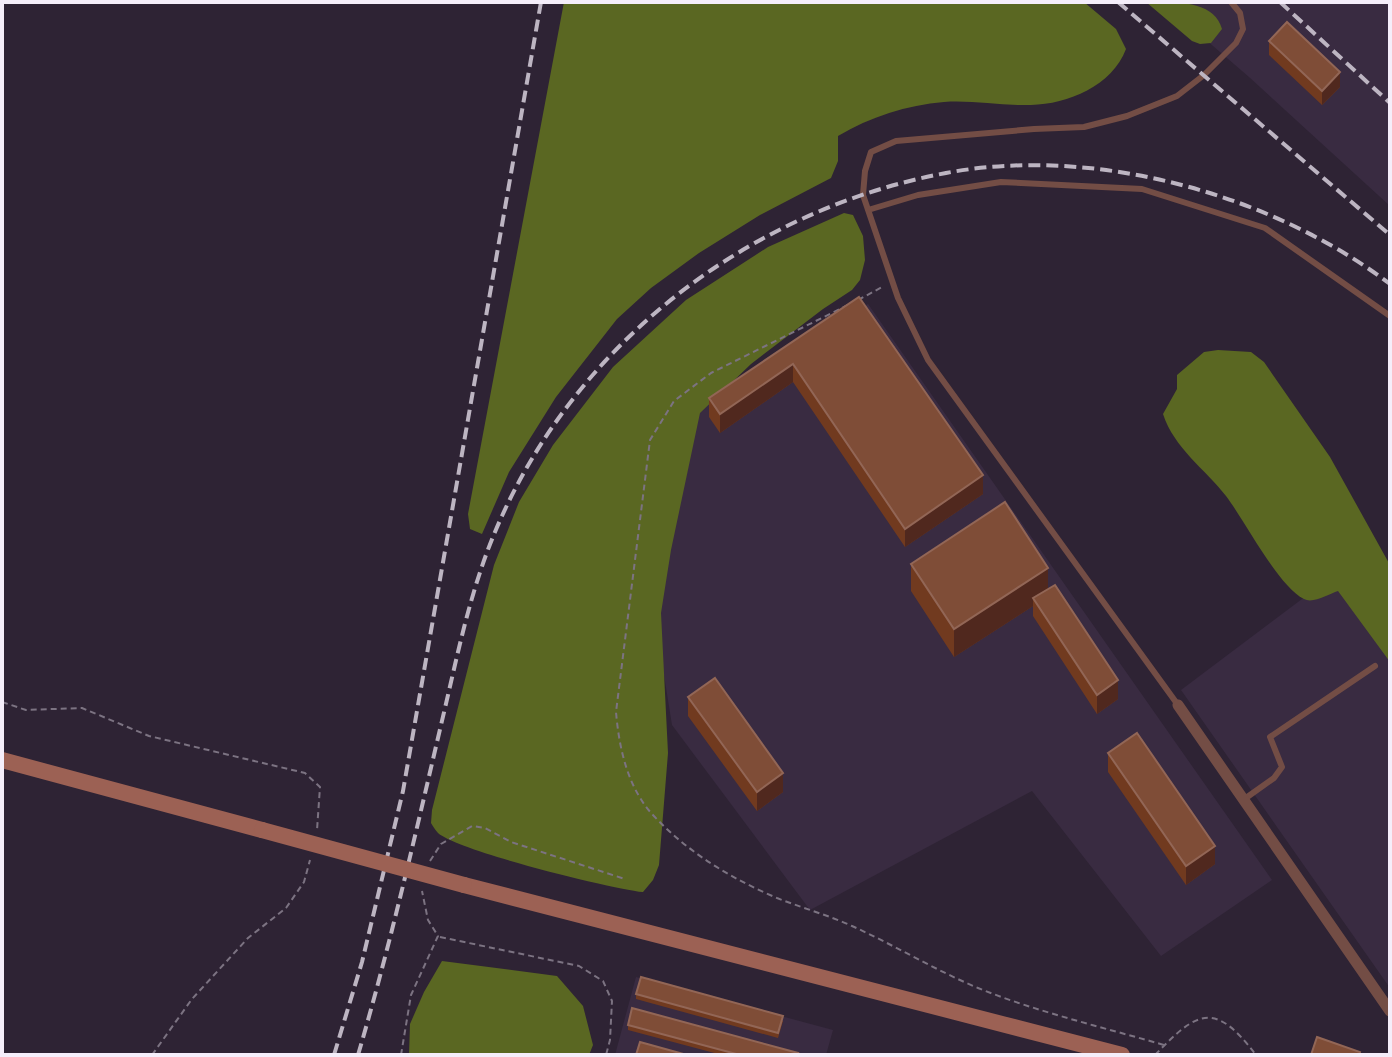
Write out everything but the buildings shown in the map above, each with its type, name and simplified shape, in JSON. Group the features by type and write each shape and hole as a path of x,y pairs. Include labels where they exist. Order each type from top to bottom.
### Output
{"main road":[{"path":"2,760 464,885 1122,1055"}],"street":[{"path":"1178,705 1390,1011"}],"lane":[{"path":"1178,705 928,360 910,327 892,282 863,195 865,171 871,152 896,141 1084,127 1127,116 1177,96 1204,75 1236,43 1243,29 1240,13 1231,2"},
{"path":"868,210 918,195 1001,182 1142,189 1265,228 1390,316"},
{"path":"1243,800 1274,778 1282,767 1270,737 1375,666"}],"path":[{"path":"892,282 711,373 674,401 650,440 616,712 618,741 626,765 649,811 681,843 715,868 776,898 848,924 978,988 1164,1045"},
{"path":"2,702 26,710 82,708 149,736 305,773 320,787 316,831"},
{"path":"152,1055 201,989 248,938 286,908 304,882 310,857"},
{"path":"438,936 579,966 603,981 612,1001 606,1055"},
{"path":"1155,1055 1184,1027 1205,1018 1231,1025 1256,1055"}],"shaded area":[{"path":"1162,2 1390,2 1390,206 1249,77"},
{"path":"868,304 1272,880 1161,956 1032,791 810,910 672,725 651,594 698,407"},
{"path":"1346,566 1390,628 1390,988 1181,690"},
{"path":"636,977 833,1030 826,1055 615,1055"}],"green space":[{"path":"564,2 1084,2 1116,29 1126,49 1100,83 1074,97 1031,105 955,102 916,106 863,123 838,136 838,161 831,178 760,215 699,253 651,288 617,319 556,397 509,472 482,534 470,529 468,514"},
{"path":"1146,2 1181,3 1202,8 1218,20 1222,29 1211,43 1200,44 1192,41"},
{"path":"844,213 853,215 863,236 865,260 860,280 852,290 751,364 700,413 661,613 668,753 659,865 653,880 643,892 601,884 503,859 451,841 438,833 431,823 432,810 494,565 519,502 553,445 613,367 686,300 768,247"},
{"path":"1204,352 1251,352 1264,362 1330,457 1390,565 1390,662 1338,591 1308,600 1294,592 1262,552 1226,496 1182,448 1168,426 1163,414 1177,389 1177,375"},
{"path":"442,961 557,976 583,1006 593,1045 589,1055 409,1055 410,1024"}],"railway":[{"path":"334,1055 362,962 403,791 541,2"},
{"path":"1118,2 1390,235"},
{"path":"1280,2 1390,103"},
{"path":"358,1055 402,891 466,619 491,541 536,451 579,392 627,338 682,291 742,250 807,217 875,191 946,173 1003,166 1061,166 1120,172 1179,184 1236,202 1291,225 1343,252 1390,284"}]}
